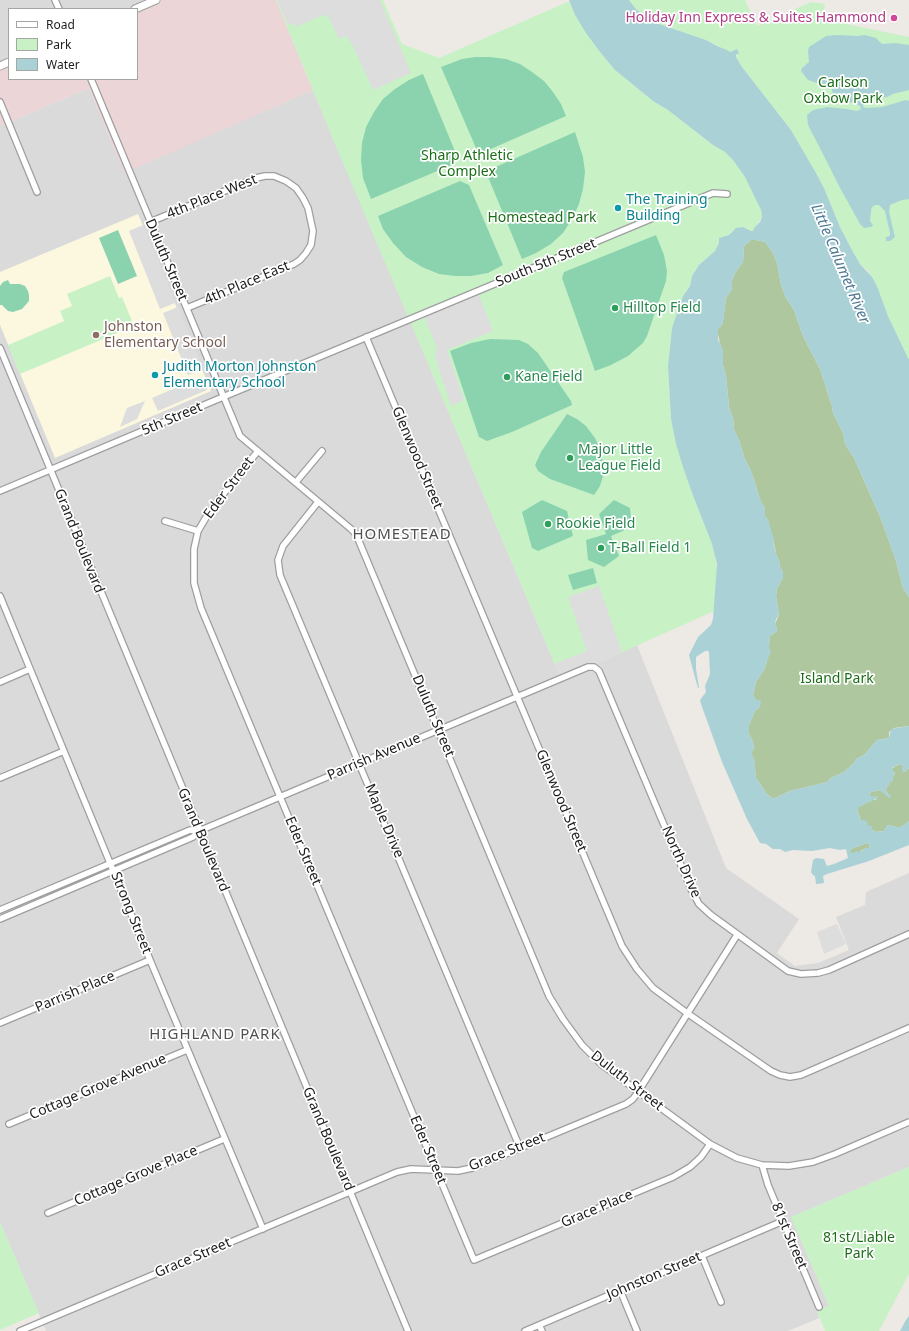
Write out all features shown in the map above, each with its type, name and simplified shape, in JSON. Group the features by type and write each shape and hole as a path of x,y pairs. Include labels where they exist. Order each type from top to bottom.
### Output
{"street":[{"path":"137,8 155,0"},
{"name":"Duluth Street","path":"91,80 240,436 351,528 356,534 549,996 563,1019 582,1045 601,1064 710,1144 737,1158 762,1165 788,1166 813,1162 909,1122"},
{"path":"0,102 37,192"},
{"name":"4th Place West","path":"150,222 256,178 265,176 274,176 286,181 296,188 308,208"},
{"name":"South 5th Street","path":"366,337 651,220 712,193 727,194"},
{"name":"4th Place East","path":"187,308 294,264 300,260 311,245 313,231 308,208"},
{"name":"5th Street","path":"0,491 366,337"},
{"name":"Glenwood Street","path":"366,337 622,946 637,969 653,988 687,1014 771,1071 780,1075 790,1077 800,1075 909,1028"},
{"name":"Grand Boulevard","path":"0,348 199,831 408,1331"},
{"name":"Eder Street","path":"258,451 220,498 198,531 194,549 194,583 201,608 474,1260"},
{"path":"296,482 322,451"},
{"name":"Maple Drive","path":"318,502 283,546 278,560 278,568 520,1148"},
{"path":"165,521 198,531"},
{"name":"Strong Street","path":"0,596 187,1050 263,1229"},
{"name":"Parrish Avenue","path":"0,919 193,837 199,831 280,796 588,667 594,667"},
{"name":"North Drive","path":"594,667 599,671 691,889 699,904 711,915 736,935 788,971 801,974 818,973 830,970 909,934"},
{"path":"0,682 30,669"},
{"path":"0,778 64,751"},
{"name":"Parrish Avenue","path":"0,910 190,830 199,831"},
{"name":"Grace Street","path":"20,1331 397,1172 411,1169 458,1171 472,1168 626,1104 633,1099 638,1092 736,935"},
{"name":"Parrish Place","path":"0,1024 150,960"},
{"name":"Cottage Grove Avenue","path":"9,1124 187,1050"},
{"name":"Cottage Grove Place","path":"48,1213 224,1139"},
{"name":"Grace Place","path":"474,1260 673,1177 690,1167 710,1144"},
{"name":"81st Street","path":"762,1165 768,1185 819,1307"},
{"name":"Johnston Street","path":"525,1331 783,1221"},
{"path":"702,1256 721,1302"},
{"path":"620,1290 637,1331"},
{"path":"539,1325 542,1331"}],"shaded area":[{"path":"0,0 150,0 130,8 8,8 8,58 0,62"},
{"path":"161,0 276,0 313,90 124,173 89,88 0,126 0,68 8,65 8,80 138,80 138,10"},
{"path":"277,0 380,0 411,73 373,90 352,44 346,36 339,39 328,16 323,15 296,27 293,23 288,25"},
{"path":"89,88 124,172 313,90 559,674 588,661 598,663 637,645 726,868 799,919 777,953 795,966 818,963 849,950 836,917 865,905 866,892 909,873 909,1167 792,1217 829,1306 817,1311 819,1318 788,1331 46,1331 0,1222 0,126"},
{"name":"Johnston Elementary School","path":"138,214 211,391 55,458 0,325 0,272"},
{"path":"143,225 175,303 160,309 129,231"},
{"path":"479,295 493,331 447,350 464,400 451,406 435,356 437,348 424,316"},
{"path":"178,307 203,369 188,375 163,313"},
{"path":"201,377 207,390 158,411 152,398"},
{"path":"145,401 137,419 120,427 127,408"},
{"path":"599,586 622,652 598,663 588,662 559,674 554,664 587,651 568,597"},
{"path":"837,924 846,944 824,954 817,932"}],"green space":[{"name":"Homestead Park","path":"276,0 383,0 402,44 439,58 570,1 575,15 600,52 615,70 653,101 668,110 713,145 725,152 733,160 745,177 756,197 762,217 753,231 743,227 732,231 729,235 719,238 719,243 715,251 699,265 692,276 690,286 683,296 672,328 668,366 671,419 676,444 715,555 717,572 714,611 598,663 588,662 559,674 335,144"},
{"name":"Carlson Oxbow Park","path":"629,0 745,0 757,26 811,2 825,4 822,19 909,37 909,360 888,316 877,286 868,271 860,264 853,252 816,173 791,130 742,67 736,57 738,54 735,50 730,52 706,40 656,23 637,10"},
{"path":"475,57 506,59 520,64 544,81 561,104 566,116 484,152 476,148 441,67 462,59"},
{"path":"423,74 457,156 454,164 371,199 363,178 361,160 362,143 366,127 383,99 409,80"},
{"path":"575,132 583,157 585,172 579,204 563,233 551,244 522,259 488,177 491,169"},
{"path":"460,181 469,185 503,265 488,273 471,276 455,276 439,274 422,267 406,257 393,243 383,229 378,216"},
{"path":"118,230 137,276 118,284 99,238"},
{"name":"Hilltop Field","path":"656,235 664,255 667,271 666,281 647,336 643,343 628,356 595,371 562,278 564,272"},
{"name":"Island Park","path":"751,240 765,242 773,253 786,298 794,310 803,336 820,369 833,413 843,433 845,444 854,458 881,519 896,561 903,588 909,597 909,726 894,728 889,732 889,738 877,740 864,755 856,759 855,762 844,772 831,778 827,782 790,791 773,799 767,794 756,778 754,759 751,753 754,748 749,734 749,725 755,711 760,707 753,695 756,682 764,670 767,662 770,636 777,631 775,624 779,615 776,595 777,589 783,578 783,572 776,554 768,520 765,516 765,508 761,502 751,471 734,430 718,334 718,329 722,325 723,321 726,298 732,289 732,281 735,273 743,262 744,246"},
{"path":"110,276 119,298 122,297 134,326 20,374 8,345 64,321 60,311 72,306 67,294"},
{"path":"8,280 10,284 20,284 25,286 29,295 29,301 22,309 13,312 8,311 0,305 0,286 3,282"},
{"name":"Kane Field","path":"490,339 519,340 528,344 538,353 571,401 572,405 512,432 487,441 479,437 450,351 471,343"},
{"name":"Major Little League Field","path":"567,414 586,426 595,438 601,450 603,476 600,486 594,495 550,479 538,471 535,465 541,452"},
{"name":"Rookie Field","path":"542,500 567,511 573,536 538,551 532,548 522,512"},
{"path":"614,500 630,508 632,527 611,536 619,556 604,567 588,560 586,540 606,534 599,514"},
{"path":"593,568 597,583 573,590 568,575"},
{"path":"900,764 902,765 904,772 909,768 909,821 901,827 888,825 884,831 875,832 866,825 867,822 861,820 857,810 860,806 873,800 877,800 871,797 869,794 871,792 880,790 891,797 886,789 895,773 891,769"},
{"path":"867,843 870,846 869,848 851,854 851,849"},
{"name":"81st/Liable Park","path":"909,1167 909,1274 879,1331 825,1331 817,1311 829,1306 791,1217"},
{"path":"0,1222 39,1313 0,1330"}],"water":[{"name":"Little Calumet River","path":"569,0 629,0 637,10 656,23 706,40 730,52 737,49 739,53 736,57 742,67 791,130 816,173 853,252 860,264 872,277 877,286 888,316 909,360 909,597 903,588 896,561 881,519 854,458 845,444 843,433 833,413 820,369 803,336 794,310 786,298 773,253 765,242 751,240 744,246 743,262 735,273 732,281 732,289 726,298 722,325 718,329 718,340 723,349 723,365 734,430 751,471 761,502 765,508 765,516 768,520 774,539 773,542 776,554 783,572 783,578 777,589 776,595 779,615 775,624 777,631 770,636 769,647 771,653 764,670 756,682 753,695 756,700 760,700 761,702 760,707 755,711 749,725 749,734 754,748 751,753 754,759 756,778 767,794 773,799 790,791 827,782 831,778 844,772 855,762 856,759 864,755 877,740 889,738 891,729 909,726 909,768 904,772 902,771 902,765 900,764 892,768 895,774 893,776 893,781 890,782 886,789 891,797 889,798 880,790 871,792 869,794 871,797 877,796 878,798 860,806 857,811 861,820 865,820 867,822 866,825 872,826 872,830 875,832 884,831 888,825 901,827 909,821 909,845 869,861 827,874 823,876 824,883 816,884 815,876 811,872 813,860 816,858 824,859 827,866 834,864 848,858 846,849 840,850 830,848 812,851 793,850 785,852 780,849 773,849 766,844 760,843 747,819 722,762 701,704 700,700 706,692 705,686 710,674 709,652 705,651 696,657 699,688 689,655 698,637 711,625 713,619 717,564 712,544 683,467 676,444 671,419 668,366 672,328 683,296 690,286 692,276 699,265 715,251 719,243 719,238 729,235 736,228 743,227 753,231 762,217 761,210 745,177 733,160 725,152 713,145 668,110 653,101 615,70 586,33 575,15","holes":["867,843 869,844 869,848 866,848 860,852 856,851 851,854 851,849"]},
{"path":"865,35 876,38 882,44 895,43 909,45 909,90 887,97 865,101 863,107 882,107 906,100 909,101 909,199 890,205 889,212 895,237 890,241 886,241 886,237 890,236 890,233 885,211 879,205 872,207 870,221 873,225 871,227 864,228 860,224 808,125 807,115 813,110 827,107 857,111 861,109 860,106 854,103 835,99 832,89 808,80 801,71 802,68 809,62 809,47 826,36"},
{"path":"909,1316 909,1331 900,1331 906,1320"}],"place":[{"name":"Holiday Inn Express & Suites Hammond","path":"894,18"},
{"name":"The Training Building","path":"618,208"},
{"name":"Hilltop Field","path":"615,308"},
{"name":"Johnston Elementary School","path":"96,335"},
{"name":"Judith Morton Johnston Elementary School","path":"155,375"},
{"name":"Kane Field","path":"507,377"},
{"name":"Major Little League Field","path":"570,458"},
{"name":"Rookie Field","path":"548,524"},
{"name":"T-Ball Field 1","path":"601,548"}],"district":[{"name":"HOMESTEAD","path":"402,535"},
{"name":"HIGHLAND PARK","path":"215,1035"}],"park label":[{"name":"Sharp Athletic Complex","path":"467,164"}]}
